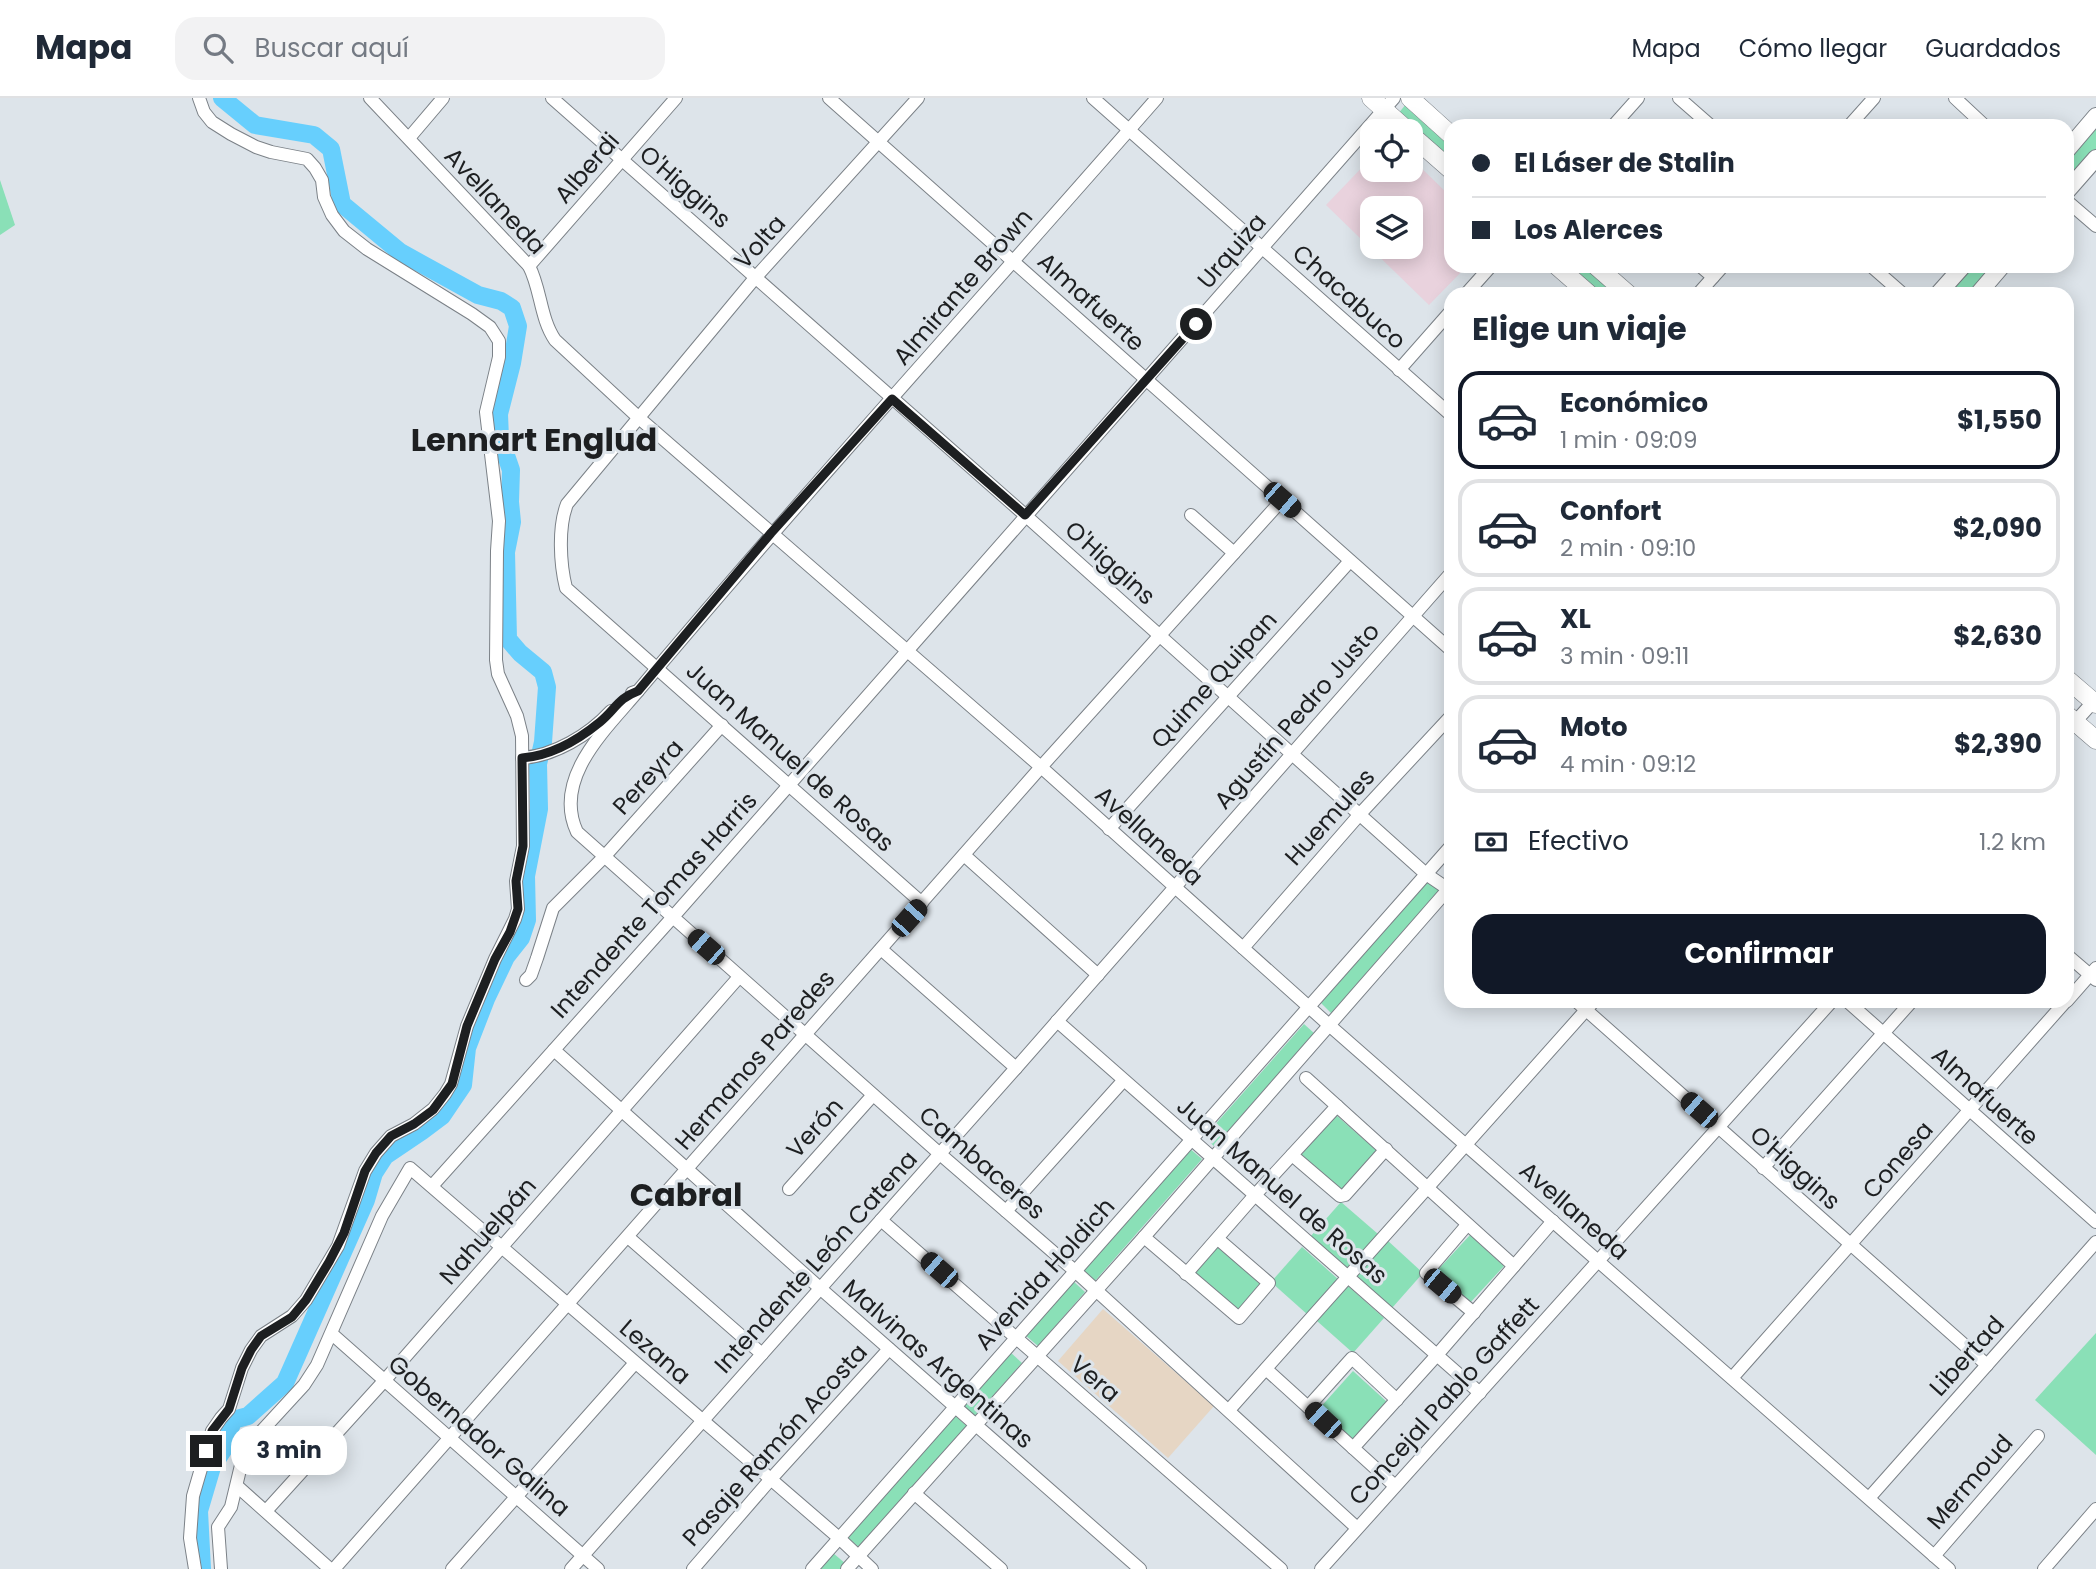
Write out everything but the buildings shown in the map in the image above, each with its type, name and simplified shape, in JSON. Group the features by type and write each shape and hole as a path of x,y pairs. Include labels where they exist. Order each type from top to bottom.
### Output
{"highway":[{"path":"1410,98 1444,129"},
{"path":"1383,102 1398,119"},
{"path":"1423,145 1444,164"},
{"path":"1566,273 1581,287"},
{"path":"1605,273 1620,287"},
{"path":"2074,685 2095,703"},
{"path":"2074,726 2096,740"}],"main road":[{"path":"2074,142 2096,116"},
{"path":"2074,183 2096,158"},
{"path":"1944,287 1958,273"},
{"path":"1984,287 1996,273"}],"street":[{"path":"195,1569 190,1538 193,1496 212,1431 229,1409 242,1368 251,1350 261,1336 292,1317 306,1300 338,1246 365,1171 376,1153 391,1136 433,1110 452,1084 467,1026 518,909 516,881 523,846 528,758 521,728 498,674 496,660 499,521 486,412 499,356 499,341 490,327 472,314 367,249 344,231 332,215 324,197 322,180 316,168 307,159 263,149 231,134 212,122 204,112 200,98"},
{"name":"Avellaneda","path":"370,98 529,266 536,278 548,329 555,340 639,418 1041,768 1308,1007 1948,1569"},
{"path":"409,138 443,98"},
{"name":"O'Higgins","path":"552,98 1025,515 1426,874 1444,885"},
{"name":"Alberdi","path":"529,266 676,98"},
{"name":"Almafuerte","path":"829,98 1444,644"},
{"name":"Volta","path":"566,588 562,570 563,516 567,504 755,278 918,98"},
{"name":"Chacabuco","path":"1093,98 1444,409"},
{"name":"Almirante Brown","path":"638,691 771,533 1157,98"},
{"path":"1619,119 1637,98"},
{"path":"1679,98 1703,119"},
{"path":"1855,119 1874,98"},
{"path":"1955,98 1978,119"},
{"name":"Urquiza","path":"906,651 1262,248 1383,102"},
{"path":"2074,207 2096,226"},
{"path":"1472,287 1485,273"},
{"path":"1708,273 1713,277"},
{"path":"1704,287 1717,273"},
{"path":"1879,273 1895,287"},
{"path":"1399,370 1444,319"},
{"name":"Hermanos Paredes","path":"332,1569 569,1305 1041,768 1282,500"},
{"path":"1191,515 1234,554"},
{"name":"Quime Quipan","path":"1110,829 1350,561"},
{"name":"Agustín Pedro Justo","path":"1175,887 1444,581"},
{"name":"Juan Manuel de Rosas","path":"566,588 922,903"},
{"name":"Intendente Tomas Harris","path":"432,1186 906,651"},
{"path":"528,758 551,752 601,722 625,695 638,691"},
{"name":"Cambaceres","path":"638,691 581,763 572,786 571,819 576,832 1075,1271 1357,1528"},
{"path":"2074,719 2095,703"},
{"name":"Huemules","path":"1244,948 1360,814 1444,724"},
{"name":"Pereyra","path":"526,980 531,975 553,908 604,857 722,725"},
{"name":"Avenida Holdich","path":"812,1569 1444,854"},
{"path":"964,855 1098,975"},
{"name":"Intendente León Catena","path":"571,1569 1175,887"},
{"name":"Avenida Holdich","path":"847,1569 1444,896"},
{"path":"881,949 1016,1068"},
{"path":"2074,959 2094,974"},
{"name":"Conesa","path":"2074,994 2094,974"},
{"name":"Nahuelpán","path":"266,1511 384,1381 739,977"},
{"path":"1229,1410 1466,1144 1582,1008"},
{"name":"O'Higgins","path":"1589,1008 1763,1168 1987,1365"},
{"name":"Concejal Pablo Gaffett","path":"1321,1569 1826,1008"},
{"name":"Almafuerte","path":"1855,1008 2096,1222"},
{"path":"1763,1168 1906,1008"},
{"name":"Conesa","path":"1732,1378 2061,1008"},
{"name":"Juan Manuel de Rosas","path":"1057,1021 1480,1393"},
{"name":"Malvinas Argentinas","path":"554,1050 1140,1569"},
{"path":"1306,1078 1514,1266"},
{"path":"1006,1212 1123,1081"},
{"name":"Verón","path":"789,1189 873,1095"},
{"path":"1186,1274 1337,1106"},
{"path":"1292,1155 1340,1196 1345,1195 1385,1149"},
{"name":"Lezana","path":"332,1334 382,1216 410,1168 872,1569"},
{"name":"Vera","path":"881,1220 1281,1569"},
{"path":"1353,1448 1553,1221"},
{"path":"1468,1225 1426,1273 1474,1313"},
{"path":"628,1237 762,1354"},
{"path":"1144,1237 1239,1318 1269,1283 1219,1239"},
{"name":"Libertad","path":"1869,1498 2096,1242"},
{"path":"221,1569 218,1527 231,1507 246,1448 304,1385 332,1334"},
{"name":"Gobernador Galina","path":"332,1334 598,1569"},
{"name":"Pasaje Ramón Acosta","path":"693,1569 889,1349"},
{"path":"1308,1407 1352,1359 1397,1400"},
{"path":"452,1569 635,1363"},
{"path":"1266,1369 1395,1486"},
{"name":"Mermoud","path":"1934,1556 2038,1436"},
{"path":"236,1486 332,1569"},
{"path":"914,1493 1001,1569"},
{"path":"2044,1569 2096,1509"}],"shaded area":[{"path":"1360,170 1360,182 1423,182 1423,170 1444,190 1444,273 1460,273 1429,305 1382,259 1423,259 1423,196 1360,196 1360,238 1326,205"},
{"path":"1103,1309 1214,1406 1168,1458 1058,1361"}],"green space":[{"path":"1406,104 1444,137 1444,154 1423,136 1423,119 1404,119 1398,114"},
{"path":"2096,124 2096,150 2074,176 2074,150"},
{"path":"0,180 15,225 0,235"},
{"path":"1575,273 1594,273 1611,287 1591,287"},
{"path":"1966,273 1988,273 1976,287 1954,287"},
{"path":"1428,880 1441,892 1333,1015 1321,1003"},
{"path":"1304,1024 1315,1034 1215,1147 1204,1137"},
{"path":"1336,1115 1377,1151 1341,1192 1300,1156"},
{"path":"1189,1148 1202,1159 1094,1282 1082,1271"},
{"path":"1341,1202 1378,1234 1347,1269 1310,1237"},
{"path":"1470,1235 1504,1266 1469,1304 1435,1273"},
{"path":"1387,1240 1423,1273 1392,1308 1356,1276"},
{"path":"1218,1246 1261,1285 1237,1312 1193,1273"},
{"path":"1302,1247 1339,1280 1308,1315 1271,1282"},
{"path":"1073,1281 1085,1292 1038,1346 1025,1335"},
{"path":"1348,1286 1384,1318 1353,1353 1317,1321"},
{"path":"2096,1333 2096,1455 2035,1400"},
{"path":"1009,1351 1022,1363 974,1417 961,1405"},
{"path":"1353,1371 1387,1402 1352,1440 1318,1410"},
{"path":"954,1415 967,1426 860,1548 847,1537"},
{"path":"833,1553 846,1564 841,1569 819,1569"}],"waterway":[{"path":"202,1569 199,1511 212,1467 225,1447 233,1420 248,1416 285,1383 366,1200 374,1173 385,1156 442,1116 463,1085 467,1048 486,999 506,957 521,938 527,920 526,876 539,809 538,764 543,742 547,687 543,672 508,639 506,552 512,522 511,470 500,438 499,414 518,326 512,308 501,301 478,295 400,252 342,204 331,149 314,135 255,125 222,98"}],"district":[{"name":"Lennart Englud","path":"534,440"},
{"name":"Cabral","path":"686,1195"}],"route":[{"path":"206,1451 212,1431 229,1409 242,1368 251,1350 261,1336 292,1317 306,1300 329,1262 344,1233 365,1171 376,1153 391,1136 433,1110 452,1084 467,1026 518,909 516,881 523,846 522,758 535,758 556,750 601,722 625,695 638,691 771,533 892,399 1025,515 1196,324"}]}
